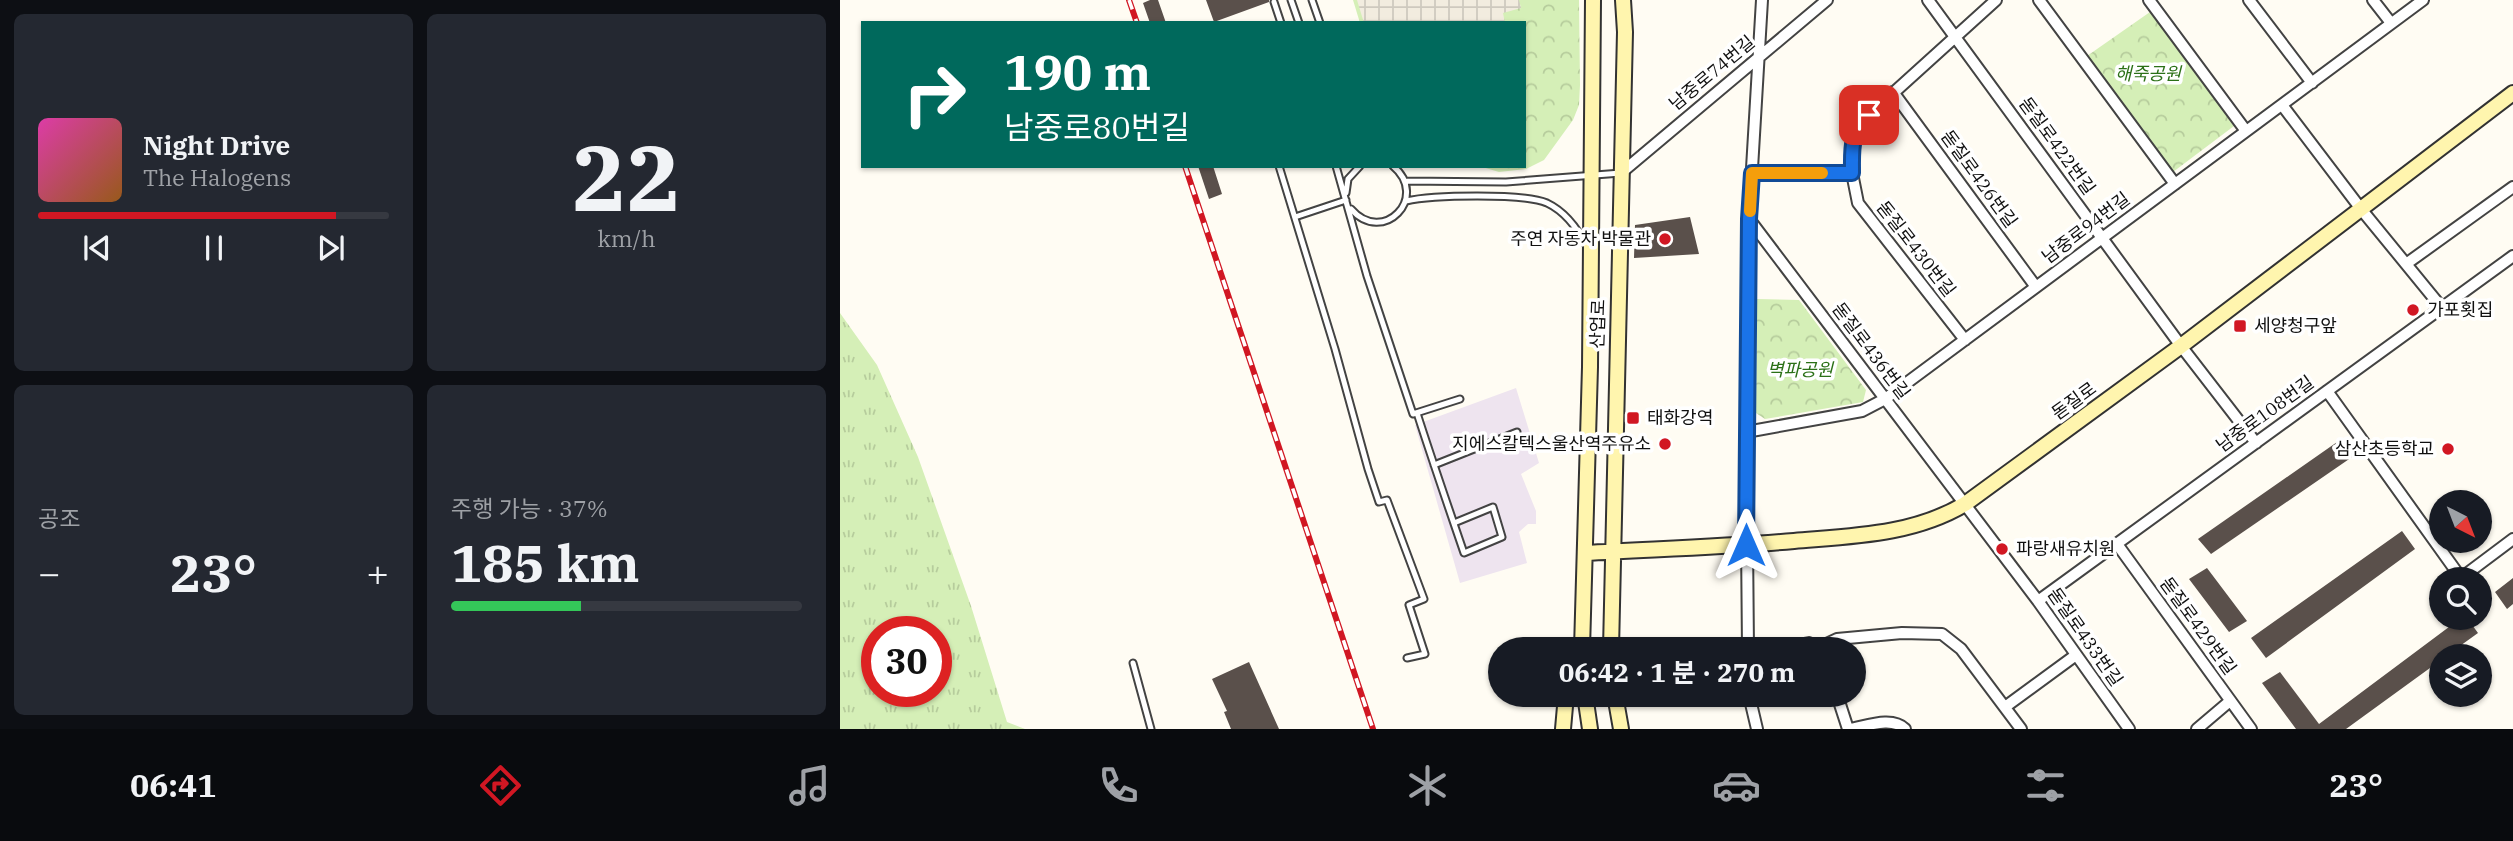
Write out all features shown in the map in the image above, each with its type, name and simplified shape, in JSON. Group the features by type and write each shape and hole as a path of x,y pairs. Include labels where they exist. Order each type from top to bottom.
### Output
{"main road":[{"name":"산업로","path":"1582,637 1589,380 1593,0"},
{"name":"산업로","path":"1611,637 1625,32 1623,0"},
{"path":"1625,32 1628,0"},
{"name":"돋질로","path":"1585,553 1746,545 1878,534 1947,515 2181,346 2513,93"},
{"path":"1576,637 1583,614"},
{"path":"1563,729 1565,707"},
{"path":"1587,707 1590,729"},
{"path":"1617,707 1622,729"}],"street":[{"path":"1748,637 1746,432 1749,219 1762,0"},
{"name":"남중로74번길","path":"1621,173 1827,0"},
{"name":"돋질로422번길","path":"1928,0 2181,346 2256,443"},
{"name":"돋질로430번길","path":"1965,340 1858,203 1852,173 1852,141 1857,128 1996,0"},
{"path":"2039,0 2175,184"},
{"path":"2149,0 2246,131"},
{"path":"2249,0 2312,83"},
{"path":"2373,0 2391,23"},
{"name":"남중로94번길","path":"1746,432 1862,411 1885,399 2423,0"},
{"name":"돋질로426번길","path":"1894,92 2036,287"},
{"path":"2282,105 2361,209 2442,308"},
{"path":"1752,173 1852,173"},
{"path":"2406,264 2513,187"},
{"name":"돋질로436번길","path":"1749,219 1965,504"},
{"name":"남중로108번길","path":"2038,601 2513,256"},
{"path":"2327,391 2461,578 2513,539"},
{"name":"돋질로433번길","path":"1965,504 2127,726"},
{"name":"돋질로429번길","path":"2117,544 2251,729"},
{"path":"1859,637 1902,633 1942,634 1961,649 2021,729"},
{"path":"2005,707 2077,655"},
{"path":"2197,729 2230,701"},
{"path":"1752,707 1757,729"},
{"path":"1841,707 1849,729 1889,722 1898,722 1905,729"}],"lane":[{"path":"1291,0 1297,21"},
{"path":"1312,0 1319,21"},
{"path":"1274,2 1280,21"},
{"path":"1280,168 1379,502 1387,500 1424,599 1409,605 1425,654 1407,658"},
{"path":"1337,168 1367,276 1413,414 1460,399"},
{"path":"1358,168 1348,179 1346,200 1357,216 1375,223 1394,217 1406,201 1405,181 1395,168"},
{"path":"1405,181 1506,182 1621,173"},
{"path":"1406,201 1448,196 1536,199 1550,204 1572,222 1589,254"},
{"path":"1295,217 1346,200"},
{"path":"1417,413 1464,553 1502,537 1493,507 1454,523"},
{"path":"1434,465 1517,432"},
{"path":"1133,663 1151,729"}],"shaded area":[{"path":"1357,0 1519,0 1521,8 1503,13 1505,21 1363,21"},
{"path":"1516,388 1539,463 1521,474 1536,511 1536,524 1528,524 1519,532 1527,563 1460,583 1415,425"}],"green space":[{"path":"1353,0 1579,0 1579,105 1573,120 1544,160 1526,169 1499,172 1486,168 1526,168 1526,21 1359,21"},
{"name":"해죽공원","path":"2150,12 2234,126 2173,172 2087,56"},
{"name":"벽파공원","path":"1757,299 1799,300 1866,390 1863,402 1765,419 1756,413"},
{"path":"840,313 877,365 918,457 971,606 1007,722 1025,729 840,729"}],"building":[{"path":"1158,0 1165,21 1149,21 1143,3"},
{"path":"1206,0 1269,0 1269,2 1214,21"},
{"path":"1199,168 1214,168 1222,194 1209,199"},
{"name":"주연 자동차 박물관","path":"1690,217 1699,254 1634,258 1635,225"},
{"path":"2340,440 2355,455 2211,554 2198,539"},
{"path":"2402,531 2415,549 2266,658 2251,638"},
{"path":"2207,568 2247,621 2229,632 2189,579"},
{"path":"2513,578 2513,604 2507,609 2495,592"},
{"path":"2445,630 2476,630 2478,633 2463,644 2429,644 2429,669 2346,729 2296,729 2262,683 2280,672 2319,724"},
{"path":"1249,662 1279,729 1231,729 1224,712 1227,711 1212,679"}],"railway":[{"path":"1129,0 1136,21"},
{"path":"1186,168 1373,729"}],"slow traffic":[{"path":"1750,211 1752,173 1822,173"}],"place":[{"name":"주연 자동차 박물관","path":"1665,239"},
{"name":"가포횟집","path":"2413,310"},
{"name":"세양청구앞","path":"2240,326"},
{"name":"태화강역","path":"1633,418"},
{"name":"지에스칼텍스울산역주유소","path":"1665,444"},
{"name":"삼산초등학교","path":"2448,449"},
{"name":"파랑새유치원","path":"2002,549"}],"route":[{"path":"1746,545 1749,219 1752,173 1852,173 1852,141 1857,128 1869,115"}]}
